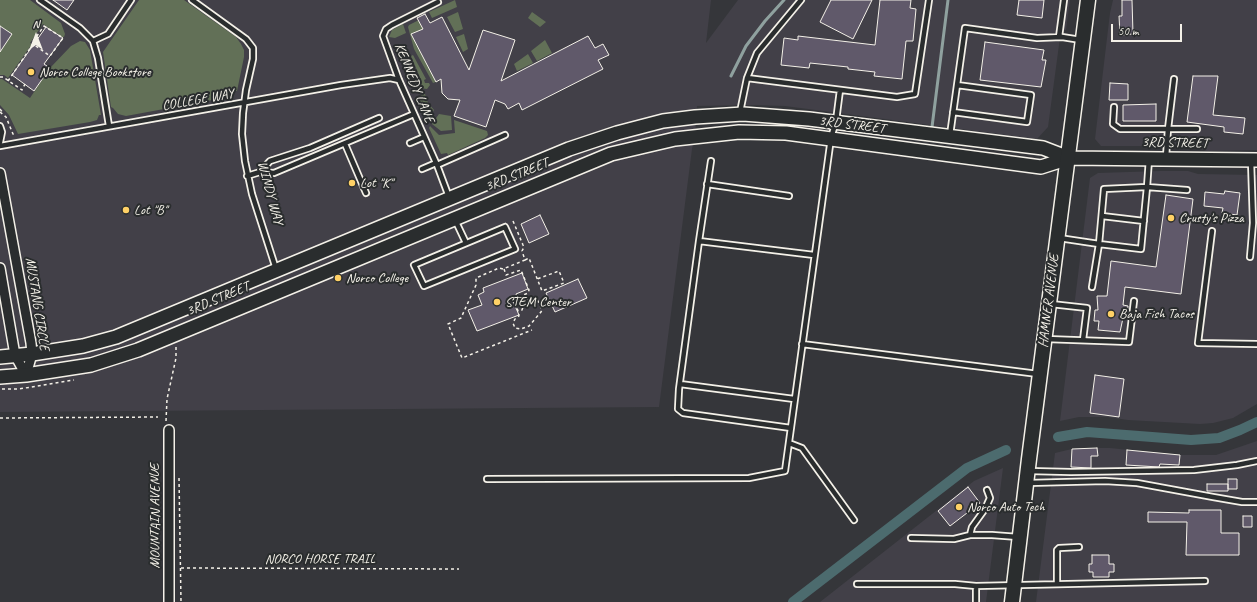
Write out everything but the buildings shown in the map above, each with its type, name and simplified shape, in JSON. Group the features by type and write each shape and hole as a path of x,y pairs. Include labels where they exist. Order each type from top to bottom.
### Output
{"main road":[{"name":"HAMNER AVENUE","path":"1012,602 1027,471 1069,158 1088,0"}],"street":[{"name":"3RD STREET","path":"0,357 32,354 83,346 116,337 569,149 617,133 663,121 695,116 740,114 836,121 1043,148 1069,158 1254,160"},
{"name":"3RD STREET","path":"0,377 26,375 91,365 138,350 611,154 675,139 739,132 786,133 1041,168 1069,158"},
{"name":"MUSTANG CIRCLE","path":"0,173 32,354 26,375"},
{"name":"MUSTANG CIRCLE","path":"0,268 15,356 26,375"},
{"name":"WINDY WAY","path":"276,270 282,290"},
{"name":"MOUNTAIN AVENUE","path":"167,427 170,602"}],"lane":[{"path":"40,0 85,32 92,41 98,58 109,126"},
{"path":"92,41 108,34 131,0"},
{"name":"WINDY WAY","path":"192,0 246,39 253,48 253,59 244,102 242,134 247,176 276,270"},
{"path":"740,114 747,78 757,53 801,0"},
{"path":"747,78 897,97 915,94 929,0"},
{"path":"1059,37 1064,0"},
{"name":"KENNEDY LANE","path":"438,2 386,29 383,36 449,198"},
{"path":"950,136 965,28 1037,38 1059,37 1083,40"},
{"name":"COLLEGE WAY","path":"0,146 341,85 390,78 400,80"},
{"path":"1166,159 1174,79"},
{"path":"953,112 1027,122 1031,95 957,85"},
{"path":"487,478 749,478 785,471 831,138 836,121 840,90"},
{"path":"1114,107 1114,124 1120,129 1197,129"},
{"path":"247,176 260,172 274,173 414,114"},
{"path":"260,172 270,161 310,148 379,118"},
{"path":"0,126 2,132 0,142"},
{"path":"422,169 505,135"},
{"path":"410,143 424,137"},
{"path":"345,144 366,193"},
{"path":"1058,238 1141,250 1149,159"},
{"path":"1250,257 1253,223 1254,160"},
{"path":"711,161 699,241 678,409 683,413 791,428"},
{"path":"707,184 789,196"},
{"path":"1092,287 1099,244 1104,189 1147,187 1187,190"},
{"path":"1102,216 1144,221"},
{"path":"456,217 457,224 466,244"},
{"path":"505,227 515,250 424,286 414,265 466,244 505,227"},
{"path":"1212,231 1198,343 1257,344"},
{"path":"699,241 814,256"},
{"path":"1044,339 1129,342 1134,301"},
{"path":"1049,304 1087,308 1084,340"},
{"path":"802,344 1040,374"},
{"path":"680,384 794,400"},
{"path":"789,443 802,448 854,520"},
{"path":"1027,471 1071,472 1194,470 1257,461"},
{"path":"1027,471 1097,481 1137,483 1213,498 1242,502 1257,502"},
{"path":"970,535 972,527 985,509 990,498 987,490"},
{"path":"911,538 954,539 970,535 992,534 1020,537"},
{"path":"1057,584 1057,550 1059,548 1079,547"},
{"path":"857,584 955,584 976,586 1205,581"},
{"path":"976,586 976,602"}],"path":[{"path":"8,81 34,44 32,43 44,26 63,38 50,56 34,44"},
{"path":"0,77 3,77 22,90 25,84"},
{"path":"0,109 15,136"},
{"path":"0,112 4,114"},
{"path":"513,221 524,247 522,251 525,260"},
{"path":"532,330 462,358 448,324 461,318 476,285 476,278 498,268 504,269 528,258 537,280 542,291 564,283 559,271 537,280"},
{"path":"504,269 506,275 521,270 529,290 528,292 514,299 519,316 515,319 513,323 514,326 518,329 529,326 542,310 537,299 531,298 525,301 522,310 518,312"},
{"path":"167,427 167,399 176,358 177,346 171,349"},
{"path":"0,389 19,389 81,378"},
{"path":"0,418 158,416"},
{"name":"NORCO HORSE TRAIL","path":"181,568 460,569"}],"shaded area":[{"name":"Norco College","path":"0,0 711,0 706,43 738,0 1070,0 1066,30 1061,30 1048,127 1037,139 785,106 697,106 695,136 692,149 659,407 0,412"},
{"path":"1113,0 1257,0 1257,150 1207,151 1196,146 1101,146 1095,139 1110,13"},
{"path":"1188,171 1198,174 1257,175 1257,404 1233,418 1213,423 1200,424 1128,420 1107,417 1079,417 1060,421 1090,178 1098,173"},
{"path":"1257,441 1257,602 1036,602 1055,453 1076,448 1110,448 1177,455 1216,455"},
{"path":"1003,468 986,602 820,602 974,481"}],"green space":[{"path":"0,0 30,0 61,23 65,34 64,37 62,37 43,24 30,43 32,44 8,78 4,75 0,75 0,52 12,34 0,26"},
{"path":"139,0 184,0 236,37 244,50 237,91 229,97 126,116 118,114 111,107 103,52"},
{"path":"455,0 457,7 432,18 429,12"},
{"path":"458,12 463,29 455,32 447,17"},
{"path":"532,12 546,22 540,27 528,18"},
{"path":"419,20 423,29 412,35 436,82 433,83 414,49 408,27"},
{"path":"403,24 406,33 395,38 389,37 392,30"},
{"path":"464,34 468,49 463,52 456,37"},
{"path":"545,40 552,53 537,61 531,51"},
{"path":"80,41 85,42 90,50 101,115 99,115 97,120 90,122 18,134 9,115 0,105 0,79 30,98 50,68 71,46"},
{"path":"528,54 533,63 517,71 514,64"},
{"path":"413,55 426,79 424,80 425,83 429,83 430,85 427,89 414,87 413,85 421,80 411,56"},
{"path":"425,94 428,103 434,110 430,116 424,112 420,101 421,95"},
{"path":"439,114 451,116 452,130 441,131 432,124"},
{"path":"454,120 487,131 488,135 485,138 448,155 447,153 441,154 429,128 430,126 439,135 455,133"}],"waterway":[{"path":"731,76 746,46 765,21 784,0"},
{"path":"932,127 948,0"},
{"path":"1058,437 1087,432 1191,440 1219,438 1257,422"},
{"path":"793,602 967,468 1006,450"}],"place":[{"name":"Norco College Bookstore","path":"31,72"},
{"name":"Lot \"K\"","path":"352,183"},
{"name":"Lot \"B\"","path":"126,210"},
{"name":"Crusty's Pizza","path":"1171,218"},
{"name":"Norco College","path":"338,278"},
{"name":"STEM Center","path":"497,302"},
{"name":"Baja Fish Tacos","path":"1111,314"},
{"name":"Norco Auto Tech","path":"959,507"}]}
